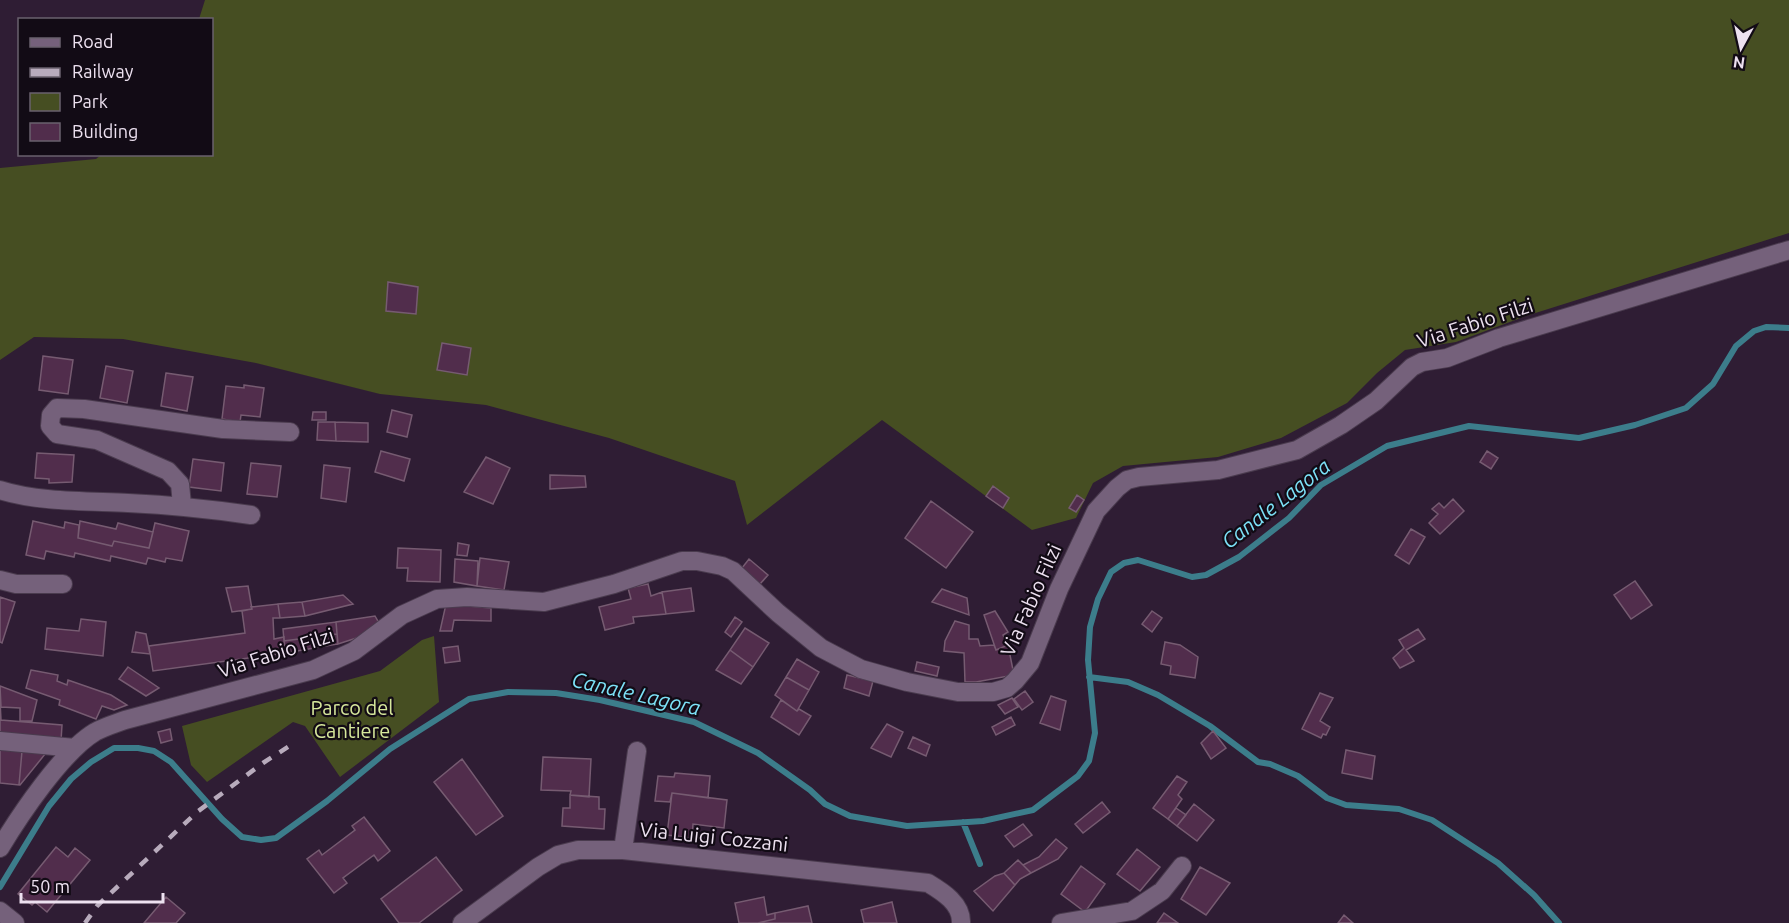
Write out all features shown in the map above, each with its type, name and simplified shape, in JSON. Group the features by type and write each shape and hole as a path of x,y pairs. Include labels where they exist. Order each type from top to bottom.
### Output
{"street":[{"name":"Via Fabio Filzi","path":"0,848 8,820 45,783 75,748 104,727 313,670 354,651 402,615 437,599 467,597 544,602 614,584 682,561 705,562 733,571 778,613 821,648 861,669 907,682 958,692 993,692 1007,688 1030,663 1059,589 1096,511 1107,497 1127,480 1218,470 1297,450 1341,425 1376,400 1412,367 1422,362 1448,358 1499,338 1789,250"},
{"path":"182,505 180,484 168,471 97,440 57,434 50,426 51,415 57,408 84,409 223,429 290,432"},
{"path":"0,490 12,494 70,500 182,505 251,515"},
{"path":"0,580 16,584 63,584"},
{"path":"0,741 75,748"},
{"path":"623,850 637,751"},
{"name":"Via Luigi Cozzani","path":"462,923 538,867 558,855 578,850 623,850 928,884 944,892 955,905 961,917 961,923"},
{"path":"1061,923 1132,910 1162,891 1182,866"},
{"path":"0,911 15,923"}],"green space":[{"path":"205,0 1789,0 1789,233 1526,316 1456,342 1405,350 1377,373 1347,403 1281,438 1218,457 1123,466 1093,483 1076,518 1032,530 882,420 747,525 735,481 609,438 486,405 380,394 256,363 123,339 34,337 0,360 0,168 96,159 100,156 213,156 213,18 199,18"},
{"name":"Parco del Cantiere","path":"434,636 439,702 340,777 305,726 293,722 207,782 191,765 182,726 380,671 422,640"}],"building":[{"path":"388,282 418,287 416,314 386,311"},
{"path":"442,343 471,348 467,375 437,370"},
{"path":"43,356 73,360 68,394 39,390"},
{"path":"106,366 133,371 127,403 100,398"},
{"path":"166,373 193,377 187,411 161,406"},
{"path":"244,385 264,388 260,417 241,415 240,422 222,419 226,386 244,388"},
{"path":"392,410 412,415 407,437 387,432"},
{"path":"313,412 326,412 326,420 312,420"},
{"path":"318,422 335,422 336,441 317,440"},
{"path":"335,422 368,423 368,442 336,441"},
{"path":"381,451 410,459 404,481 375,472"},
{"path":"1487,451 1498,458 1491,469 1480,462"},
{"path":"37,453 74,455 72,482 49,483 49,479 35,478"},
{"path":"486,457 510,468 493,504 464,492"},
{"path":"193,459 224,463 221,491 189,487"},
{"path":"251,463 281,466 277,497 247,494"},
{"path":"324,465 350,468 346,502 321,498"},
{"path":"550,475 585,476 586,487 550,489"},
{"path":"993,486 1009,498 1003,508 986,496"},
{"path":"1077,495 1084,500 1076,512 1069,508"},
{"path":"1453,499 1464,511 1440,534 1429,523 1438,514 1432,509 1439,503 1444,508"},
{"path":"931,501 973,532 946,568 905,538"},
{"path":"33,521 64,528 65,522 79,525 78,538 112,546 114,541 149,548 155,523 189,531 182,561 166,558 165,562 148,558 146,564 111,556 110,561 75,553 74,557 46,551 44,559 26,555"},
{"path":"80,521 116,529 118,523 153,532 149,548 114,541 112,546 78,538"},
{"path":"1411,529 1425,537 1409,564 1395,555"},
{"path":"458,543 469,545 467,556 457,555"},
{"path":"398,548 441,550 440,582 407,581 408,568 397,568"},
{"path":"480,558 509,562 504,590 477,586"},
{"path":"455,559 478,561 477,586 454,582"},
{"path":"749,559 768,575 760,584 742,568"},
{"path":"1635,581 1652,605 1631,619 1614,595"},
{"path":"648,584 651,596 662,592 666,614 633,617 634,623 605,630 599,607 631,599 628,588"},
{"path":"248,586 252,609 232,612 226,588"},
{"path":"691,588 694,611 666,614 662,592"},
{"path":"942,589 967,598 969,615 932,602"},
{"path":"343,595 353,604 305,616 302,602"},
{"path":"0,597 15,602 2,643 0,642"},
{"path":"302,602 305,616 280,618 278,604"},
{"path":"278,604 280,618 273,618 274,639 284,637 285,653 153,671 149,646 245,633 242,611 252,609 251,607"},
{"path":"446,604 491,608 491,621 454,620 452,631 440,631"},
{"path":"995,611 1008,632 1003,635 1008,645 996,650 984,615"},
{"path":"1152,611 1162,618 1152,632 1142,624"},
{"path":"375,616 379,623 369,634 338,644 336,622"},
{"path":"735,617 742,622 731,637 725,632"},
{"path":"81,619 106,622 103,656 45,649 47,628 79,631"},
{"path":"955,621 969,625 969,639 978,639 980,646 994,645 996,650 1008,645 1014,675 965,682 964,653 944,651 945,641"},
{"path":"336,622 337,634 284,641 283,629"},
{"path":"745,628 769,643 753,667 730,650"},
{"path":"1418,629 1425,639 1406,650 1414,661 1400,668 1393,658 1404,648 1399,640"},
{"path":"136,632 146,634 150,654 132,652"},
{"path":"337,634 338,644 285,653 284,641"},
{"path":"1165,642 1180,645 1198,657 1195,678 1170,674 1171,666 1161,664"},
{"path":"458,646 460,661 445,663 443,648"},
{"path":"730,650 753,667 741,684 716,670"},
{"path":"797,659 819,672 809,690 786,677"},
{"path":"917,662 939,667 937,676 915,671"},
{"path":"128,667 159,688 146,696 119,679"},
{"path":"31,670 58,675 57,681 67,685 68,680 111,695 127,705 114,710 102,706 96,719 59,705 60,700 26,688"},
{"path":"847,675 873,681 869,696 844,688"},
{"path":"786,677 809,690 797,711 775,695"},
{"path":"0,686 37,700 32,721 20,721 20,708 1,707"},
{"path":"1025,691 1033,702 1022,710 1014,699"},
{"path":"1320,693 1333,698 1320,721 1330,727 1326,735 1323,734 1321,738 1302,729"},
{"path":"1051,696 1066,701 1060,730 1040,723"},
{"path":"1012,698 1018,707 1005,714 998,705"},
{"path":"0,700 1,720 62,725 61,741 0,736"},
{"path":"781,700 797,711 799,709 811,716 799,735 771,717"},
{"path":"1011,717 1015,725 996,735 992,727"},
{"path":"887,724 903,732 891,757 871,748"},
{"path":"170,729 172,740 161,743 158,732"},
{"path":"1213,731 1226,748 1211,759 1201,743"},
{"path":"913,737 930,745 926,756 908,748"},
{"path":"0,750 22,751 19,785 0,783"},
{"path":"1346,750 1375,756 1372,779 1342,773"},
{"path":"22,751 46,753 19,785"},
{"path":"543,757 591,759 589,797 570,795 571,791 541,790"},
{"path":"462,759 503,816 476,835 434,782"},
{"path":"675,773 710,776 708,798 672,793 670,802 655,801 658,776 674,777"},
{"path":"1177,776 1187,782 1178,795 1182,799 1168,819 1153,808"},
{"path":"672,793 727,800 724,828 693,824 692,838 667,835"},
{"path":"570,795 599,797 599,809 605,809 604,829 562,826 563,808 570,808"},
{"path":"1102,802 1110,812 1083,833 1075,824"},
{"path":"1194,804 1214,820 1197,841 1177,826"},
{"path":"1176,808 1186,815 1177,826 1168,819"},
{"path":"364,817 390,851 378,861 374,855 343,878 347,883 334,893 307,859 319,850 322,855 355,830 352,826"},
{"path":"1023,824 1032,835 1014,847 1005,836"},
{"path":"1056,839 1067,848 1058,859 1031,873 1023,865 1039,857"},
{"path":"56,847 68,857 75,848 90,860 47,912 35,902 32,905 18,894"},
{"path":"1137,849 1160,867 1140,891 1117,874"},
{"path":"436,857 462,890 419,923 399,923 381,899"},
{"path":"1018,860 1031,873 1015,885 1004,873"},
{"path":"1081,866 1105,884 1085,912 1061,894"},
{"path":"1200,867 1230,883 1206,915 1181,899"},
{"path":"1004,873 1015,885 993,911 974,891 995,876"},
{"path":"166,897 185,913 176,923 144,923"},
{"path":"764,897 767,915 775,913 775,919 758,923 739,923 735,903"},
{"path":"892,902 897,923 864,923 861,910"},
{"path":"808,906 812,923 758,923 775,919 775,913"},
{"path":"1164,913 1178,923 1157,923"},
{"path":"1344,915 1353,923 1338,923"}],"waterway":[{"name":"Canale Lagora","path":"0,887 49,806 71,779 91,762 114,748 154,751 171,762 222,819 242,837 261,840 276,838 327,801 390,749 469,699 508,692 556,693 600,700 694,722 758,753 810,790 825,804 850,816 907,826 983,821 1033,810 1078,776 1089,761 1095,733 1088,660 1090,627 1098,599 1111,572 1124,563 1138,560 1192,577 1206,575 1239,557 1289,518 1321,485 1387,446 1469,426 1579,438 1635,425 1686,408 1713,384 1736,346 1754,331 1766,327 1789,328"},
{"path":"1089,677 1128,682 1158,695 1210,726 1258,762 1270,764 1298,776 1327,798 1346,805 1399,809 1432,820 1498,863 1534,895 1559,923"},
{"path":"963,822 980,864"}],"railway":[{"path":"85,923 97,906 197,812 294,743"}]}
